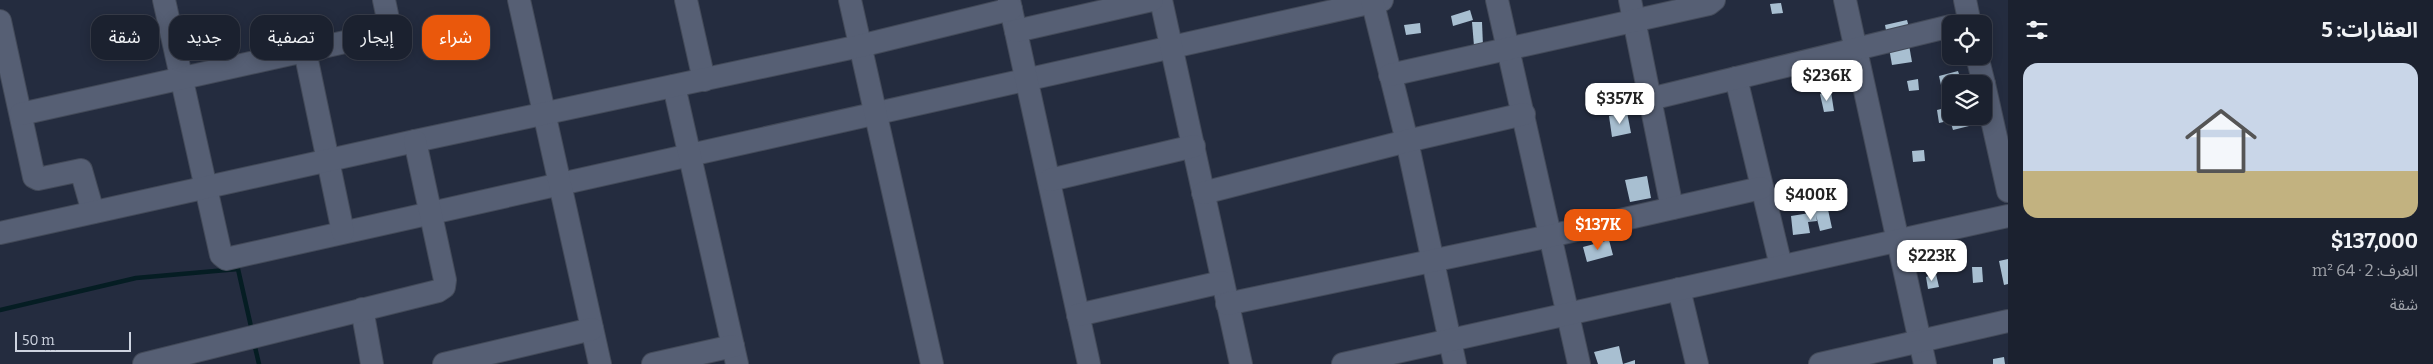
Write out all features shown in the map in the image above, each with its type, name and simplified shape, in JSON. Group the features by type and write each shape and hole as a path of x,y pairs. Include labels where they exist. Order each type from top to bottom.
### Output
{"street":[{"path":"164,0 205,189 221,255 226,259 431,212 690,157 1026,79 1376,1 1390,75 1407,141 1455,364"},
{"path":"333,45 381,34 387,28 384,0"},
{"path":"520,0 600,364"},
{"path":"686,0 704,80"},
{"path":"850,0 932,364"},
{"path":"1016,31 1152,0"},
{"path":"1161,0 1241,364"},
{"path":"1498,0 1579,364"},
{"path":"1390,75 1509,49 1632,10 1709,4 1714,0"},
{"path":"1845,0 1925,364"},
{"path":"0,233 416,141 860,46 1010,5 1089,364"},
{"path":"1632,10 1672,208"},
{"path":"0,22 34,177 38,179 81,170 93,212"},
{"path":"1650,99 1856,49 1942,25"},
{"path":"21,114 264,60"},
{"path":"307,60 343,232"},
{"path":"1736,78 1760,188 1781,266"},
{"path":"653,364 735,355 674,86"},
{"path":"1203,193 1407,141 1524,114"},
{"path":"1992,120 2008,191"},
{"path":"144,364 438,291 444,287 445,280 416,141"},
{"path":"1050,180 1194,146"},
{"path":"1228,304 1550,236 1760,188"},
{"path":"1343,364 1898,240 2005,213"},
{"path":"1078,315 1222,282"},
{"path":"1679,289 1697,364"},
{"path":"362,309 372,364"},
{"path":"1820,364 2008,321"},
{"path":"444,364 592,330"}],"building":[{"path":"1781,3 1783,13 1772,14 1770,4"},
{"path":"1470,10 1473,20 1453,26 1451,16"},
{"path":"1907,20 1910,31 1887,36 1885,25"},
{"path":"1472,22 1482,22 1483,46 1474,46"},
{"path":"1420,23 1421,33 1406,35 1404,25"},
{"path":"1909,45 1912,62 1892,65 1889,48"},
{"path":"1958,71 1959,75 1943,75"},
{"path":"1942,75 1942,85 1941,85 1939,76"},
{"path":"1918,79 1919,90 1909,91 1907,81"},
{"path":"1831,92 1834,111 1824,112 1820,94"},
{"path":"1942,109 1942,122 1939,123 1937,110"},
{"path":"1627,112 1631,133 1612,137 1609,116"},
{"path":"1952,125 1973,125 1953,130"},
{"path":"1924,150 1925,161 1913,162 1912,151"},
{"path":"1647,176 1651,198 1630,202 1625,180"},
{"path":"1827,205 1832,228 1820,231 1816,215 1817,221 1808,222 1810,233 1793,235 1791,216 1816,212 1815,208"},
{"path":"1609,240 1613,255 1587,262 1583,247"},
{"path":"2008,259 2008,284 2004,285 1999,261"},
{"path":"1972,267 1982,267 1983,282 1973,283"},
{"path":"1936,274 1939,287 1928,289 1926,277"},
{"path":"1619,346 1623,364 1598,364 1594,352"},
{"path":"2004,357 2005,364 1993,364 1993,359"},
{"path":"1635,360 1635,364 1623,364"}],"waterway":[{"path":"0,310 136,278 238,269 252,331"},
{"path":"254,343 259,364"}]}
